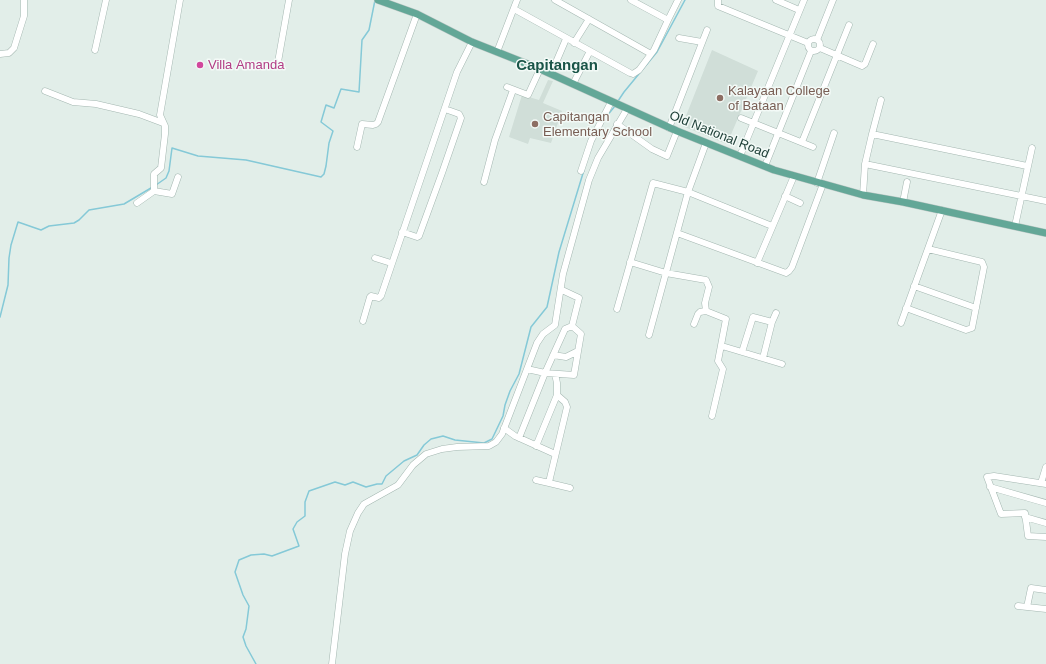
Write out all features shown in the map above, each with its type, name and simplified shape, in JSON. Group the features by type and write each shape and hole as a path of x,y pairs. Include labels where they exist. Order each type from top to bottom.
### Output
{"main road":[{"name":"Old National Road","path":"378,0 417,14 472,42 540,69 669,128 765,166 820,184 863,195 942,210 1046,233"}],"street":[{"path":"0,54 8,53 14,48 24,16 24,0"},
{"path":"95,50 106,0"},
{"path":"154,191 154,174 161,168 165,134 164,123 160,115 180,0"},
{"path":"278,62 289,0"},
{"path":"497,52 517,0"},
{"path":"555,0 568,3 589,19 651,54"},
{"path":"631,0 668,20"},
{"path":"514,9 566,39 633,74 639,70 651,54 678,0"},
{"path":"718,0 718,6 808,43"},
{"path":"776,0 800,10"},
{"path":"740,156 804,0"},
{"path":"816,40 833,0"},
{"path":"356,147 362,124 374,125 378,122 417,14"},
{"path":"574,43 589,19"},
{"path":"802,142 849,25"},
{"path":"669,128 707,30"},
{"path":"679,38 702,42"},
{"path":"551,74 566,39"},
{"path":"808,43 811,40 816,40"},
{"path":"816,40 820,44 820,48"},
{"path":"363,321 370,297 372,296 379,298 381,296 457,72 472,42"},
{"path":"765,166 811,51 808,43"},
{"path":"820,48 862,66 865,64 873,44"},
{"path":"811,51 815,51 820,48"},
{"path":"573,84 590,51"},
{"path":"484,182 510,88 528,95 540,69"},
{"path":"45,91 73,102 96,104 139,114 164,123"},
{"path":"863,195 865,164 881,100"},
{"path":"581,171 591,141 615,104"},
{"path":"402,232 418,237 419,236 445,166 461,118 459,114 445,109"},
{"path":"332,664 345,554 350,531 358,513 364,504 398,484 413,465 426,454 442,449 457,447 489,446 496,442 502,434 540,338 555,325 564,274 589,180 598,158 627,109"},
{"path":"741,118 813,147"},
{"path":"618,124 652,149 667,156 677,131"},
{"path":"677,233 786,273 789,271 820,184 834,133"},
{"path":"872,134 1027,166"},
{"path":"649,335 688,192 706,143"},
{"path":"1015,226 1032,148"},
{"path":"865,164 1046,201"},
{"path":"757,263 794,176"},
{"path":"137,203 154,191 172,194 178,177"},
{"path":"903,202 907,182"},
{"path":"617,309 653,183 688,192 772,226"},
{"path":"785,196 800,203"},
{"path":"901,323 942,210"},
{"path":"906,308 966,330 972,328 984,267 982,262 928,249"},
{"path":"375,258 392,263"},
{"path":"630,262 666,273 706,280 709,287 705,303 706,311"},
{"path":"914,286 976,308"},
{"path":"562,290 579,298 572,326"},
{"path":"694,324 698,314 706,311 726,319 718,361 723,370 712,416"},
{"path":"763,358 772,322 776,313"},
{"path":"742,352 752,318 755,317 772,322"},
{"path":"527,369 545,374 574,375 581,334 572,326"},
{"path":"519,438 565,329 572,326"},
{"path":"722,346 782,364"},
{"path":"553,355 566,357 578,351"},
{"path":"536,446 557,395 555,374"},
{"path":"549,483 567,407 565,402 557,395"},
{"path":"504,428 519,438 555,454"},
{"path":"1046,467 1043,483 994,476 987,477 1001,514 1024,513 1028,536 1046,537"},
{"path":"536,480 570,488"},
{"path":"990,487 1046,503"},
{"path":"1025,517 1046,523"},
{"path":"1027,607 1031,588 1046,590"},
{"path":"1018,606 1046,609"}],"shaded area":[{"name":"Kalayaan College of Bataan","path":"712,50 758,71 727,144 682,126"},
{"name":"Capitangan Elementary School","path":"548,80 553,81 543,103 562,111 551,143 530,138 528,144 509,137 522,95 539,100"}],"waterway":[{"path":"156,185 166,178 169,171 172,148 198,156 246,160 321,177 324,174 329,143 333,131 321,122 326,105 334,108 341,89 359,92 362,40 369,30 375,0"},
{"path":"618,101 657,52 685,0"},
{"path":"606,117 615,106"},
{"path":"256,664 246,646 243,637 246,629 249,606 243,595 235,572 239,560 251,555 264,554 272,556 299,546 293,529 297,522 305,516 305,502 309,491 335,482 345,485 353,482 366,487 382,484 386,476 404,461 417,455 424,445 431,439 443,436 455,440 484,443 492,439 503,416 510,391 519,374 531,327 547,307 559,252 584,170"},
{"path":"0,317 8,285 11,245 18,222 41,230 49,226 74,223 89,210 124,204 151,188"}],"place":[{"name":"Villa Amanda","path":"200,65"},
{"name":"Kalayaan College of Bataan","path":"720,98"},
{"name":"Capitangan Elementary School","path":"535,124"}],"district":[{"name":"Capitangan","path":"557,66"}]}
